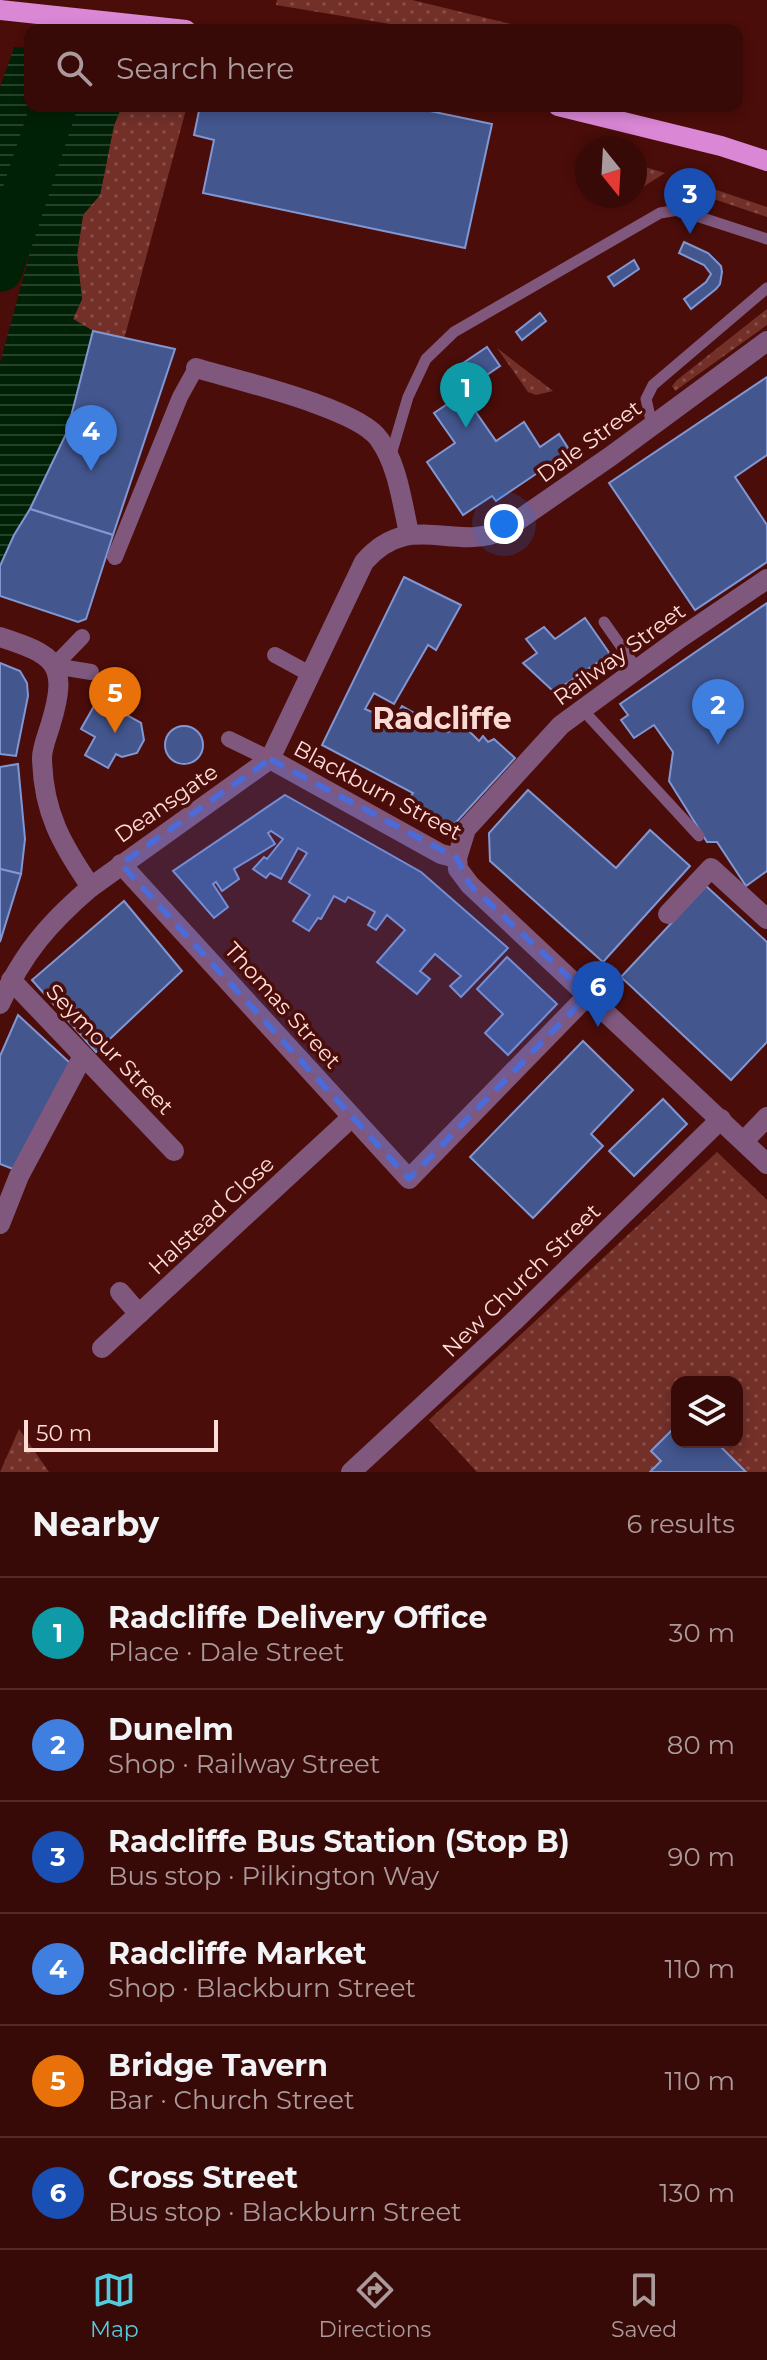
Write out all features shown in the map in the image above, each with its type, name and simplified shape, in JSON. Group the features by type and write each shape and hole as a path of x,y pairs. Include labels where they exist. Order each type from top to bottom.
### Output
{"main road":[{"path":"2,10 131,24"},
{"path":"582,112 721,146 767,161"}],"street":[{"name":"Dale Street","path":"409,533 490,537 519,521 767,341"},
{"path":"115,557 180,397 196,368 342,412 367,425 380,439 390,459 409,533 381,545 364,562 270,759"},
{"name":"Railway Street","path":"457,858 466,829 561,725 767,579"},
{"path":"0,637 39,650 54,666 61,682 41,755 48,807 62,844 91,887"},
{"path":"54,666 82,637"},
{"path":"275,655 310,674"},
{"path":"54,666 91,672"},
{"name":"Blackburn Street","path":"229,739 441,854 457,858 458,869 470,885 767,1164"},
{"name":"Deansgate","path":"0,1004 11,980 43,931 91,887 270,759"},
{"name":"Thomas Street","path":"121,864 409,1179 588,995"},
{"path":"668,914 711,868 767,919"},
{"name":"Seymour Street","path":"11,980 174,1151"},
{"path":"0,1224 19,1176 83,1056"},
{"name":"Halstead Close","path":"102,1348 352,1117"},
{"path":"744,1141 767,1117"},
{"name":"New Church Street","path":"351,1472 513,1322 721,1119"},
{"path":"120,1292 139,1314"}],"lane":[{"path":"390,459 408,397 426,359 454,332 660,213 678,210 767,239"},
{"path":"652,425 646,399 653,385 767,288"},
{"path":"604,622 637,669"},
{"path":"581,708 699,836"}],"highlighted area":[{"path":"270,759 457,858 470,885 588,995 409,1179 121,864"}],"shaded area":[{"path":"31,0 163,0 57,24 24,24 24,112 119,112 100,195 83,215 77,255 82,299 73,319 93,331 67,432 0,566 0,363 43,204 58,126 54,117 43,118 24,171 0,205 0,87"},
{"path":"277,0 412,0 511,24 390,24 276,5"},
{"path":"119,112 185,112 124,339 93,331 73,319 82,299 77,255 83,215 100,195"},
{"path":"647,168 665,173 647,184"},
{"path":"678,177 767,207 767,217 678,187"},
{"path":"767,309 767,325 675,391 672,386 677,380"},
{"path":"497,348 553,391 536,395 528,392"},
{"path":"717,1152 767,1200 767,1472 477,1472 429,1420"},
{"path":"19,1429 49,1472 0,1472"}],"pier":[{"path":"31,0 163,0 154,24 24,24 24,48 14,47"}],"building":[{"path":"199,112 435,112 492,124 465,248 203,193 214,140 194,135"},
{"path":"684,242 708,253 721,266 722,272 716,289 691,309 684,299 706,282 711,274 704,265 679,253"},
{"path":"634,260 639,269 614,286 608,277"},
{"path":"540,313 546,321 522,340 516,332"},
{"path":"93,331 175,349 113,535 30,509 67,432"},
{"path":"487,347 500,366 462,392 496,441 524,422 540,447 559,434 570,451 496,501 492,496 463,515 427,462 455,443 434,413 461,395 447,374"},
{"path":"767,377 767,455 735,477 767,525 767,562 695,610 609,483"},
{"path":"30,509 113,535 86,619 78,622 0,596 0,566"},
{"path":"404,577 461,605 436,650 428,645 394,704 374,693 365,709 393,721 402,706 448,732 459,721 479,741 483,736 488,742 494,739 515,758 450,829 406,803 413,793 322,745"},
{"path":"767,603 767,871 746,886 717,842 707,842 669,781 673,752 654,725 634,738 621,720 628,715 620,704"},
{"path":"585,618 610,654 554,692 523,663 537,653 526,639 544,627 555,639"},
{"path":"0,663 20,671 27,683 28,696 16,756 0,754"},
{"path":"98,699 141,723 144,740 137,753 122,757 116,754 108,768 85,755 95,737 81,729"},
{"path":"184,726 197,732 203,745 197,758 184,764 171,758 165,745 171,732"},
{"path":"18,764 25,839 21,874 0,869 0,767"},
{"path":"528,790 616,868 650,830 690,866 603,962 490,861 489,833"},
{"path":"285,795 421,872 508,948 461,997 450,986 461,976 435,954 420,971 430,979 417,994 377,962 405,930 387,915 376,930 368,925 375,912 348,897 345,902 334,896 321,919 318,918 309,931 293,921 310,895 289,882 307,853 298,848 281,879 270,873 266,878 253,869 264,857 267,859 283,839 271,831 268,833 275,844 234,869 239,879 222,891 216,882 213,884 228,907 214,918 173,871"},
{"path":"0,869 21,874 0,942"},
{"path":"706,886 767,942 767,1042 731,1080 621,977"},
{"path":"124,901 182,971 96,1052 32,980"},
{"path":"507,957 557,1004 508,1055 485,1033 503,1014 477,989"},
{"path":"18,1015 70,1063 13,1169 0,1164 0,1056"},
{"path":"583,1041 633,1090 591,1134 603,1146 533,1218 470,1157"},
{"path":"663,1099 687,1124 634,1176 609,1151"},
{"path":"671,1431 671,1448 722,1448 746,1472 650,1472 661,1461 651,1451"}],"waterway":[{"path":"0,269 52,112"}],"place":[{"name":"Radcliffe Bus Station (Stop B)","path":"690,234"},
{"name":"Radcliffe Delivery Office","path":"466,428"},
{"name":"Radcliffe Market","path":"91,471"},
{"name":"Bridge Tavern","path":"115,733"},
{"name":"Dunelm","path":"718,745"},
{"name":"Cross Street","path":"598,1027"}],"district":[{"name":"Radcliffe","path":"442,719"}]}
